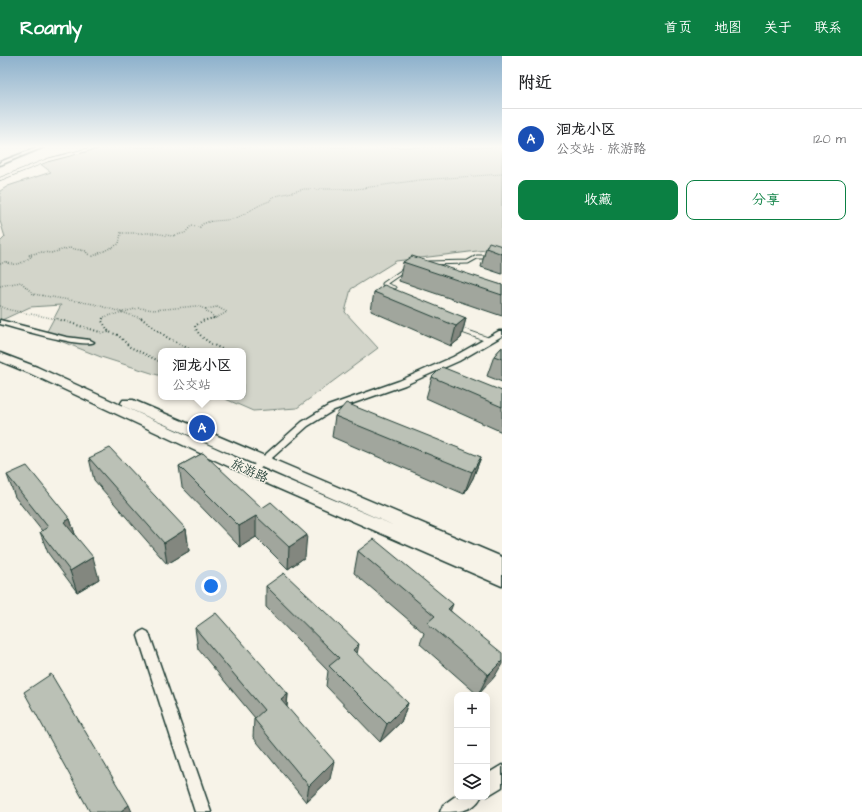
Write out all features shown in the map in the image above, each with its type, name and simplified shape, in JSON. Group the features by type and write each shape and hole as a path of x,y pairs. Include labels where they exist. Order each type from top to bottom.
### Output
{"main road":[{"name":"旅游路","path":"0,349 502,579"},
{"name":"旅游路","path":"0,357 257,466 502,565"},
{"path":"490,784 502,775"},
{"path":"450,812 467,800"}],"street":[{"path":"0,322 66,339 90,342"},
{"path":"257,466 305,424 331,408 402,383 456,359 502,333"},
{"path":"144,636 203,812"}],"lane":[{"path":"423,263 468,262 477,257 489,257 496,259"},
{"path":"382,295 394,288 384,284 408,267"},
{"path":"450,326 489,340"}],"path":[{"path":"0,264 5,262 13,265 27,262 32,256 28,255 32,253 51,253 69,248 86,251 86,254 93,256 119,244 121,233 125,232 134,231 141,233 155,233 162,236 177,236 185,233 187,228 192,225 196,224 200,227 202,224 219,219 235,218 260,204 270,202 272,197 288,192 304,189 356,189 404,182"},
{"path":"0,286 21,282 33,294 55,299 94,304 144,319 168,338 187,348"},
{"path":"0,306 10,310 46,316 103,334 109,332"},
{"path":"158,361 130,348 118,336 109,332 102,321 104,317 123,313 128,309 138,308 154,310 196,306 206,309 207,312 217,318"},
{"path":"206,309 212,306 224,308 227,312 224,316 198,322 195,326 195,330 202,338 209,340 212,345 219,348"}],"shaded area":[{"path":"19,182 502,182 502,248 396,261 351,289 345,312 378,348 297,408 253,411 228,400 246,400 246,348 158,348 158,375 101,357 45,335 61,305 30,307 2,320 0,319 0,242 5,237 0,221 0,191 8,186"}],"building":[{"path":"489,242 502,246 502,254 486,248"},
{"path":"412,256 502,285 502,295 403,262"},
{"path":"384,285 466,318 456,326 374,292"},
{"path":"502,347 502,359 494,356"},
{"path":"442,367 502,391 502,407 432,377"},
{"path":"346,403 481,457 472,472 335,416"},
{"path":"110,448 186,529 164,543 89,458"},
{"path":"203,453 262,508 271,502 307,535 289,547 256,516 239,526 179,466"},
{"path":"27,466 70,519 64,522 93,557 70,571 40,532 48,527 7,475"},
{"path":"374,539 453,604 448,609 502,653 502,661 488,675 427,623 435,616 358,551"},
{"path":"284,573 359,644 353,650 408,703 387,724 329,666 339,658 266,586"},
{"path":"216,613 288,694 281,700 334,761 309,786 254,719 264,710 195,628"},
{"path":"51,674 129,805 121,811 122,812 90,812 24,692"}],"place":[{"name":"洄龙小区","path":"202,428"}]}
